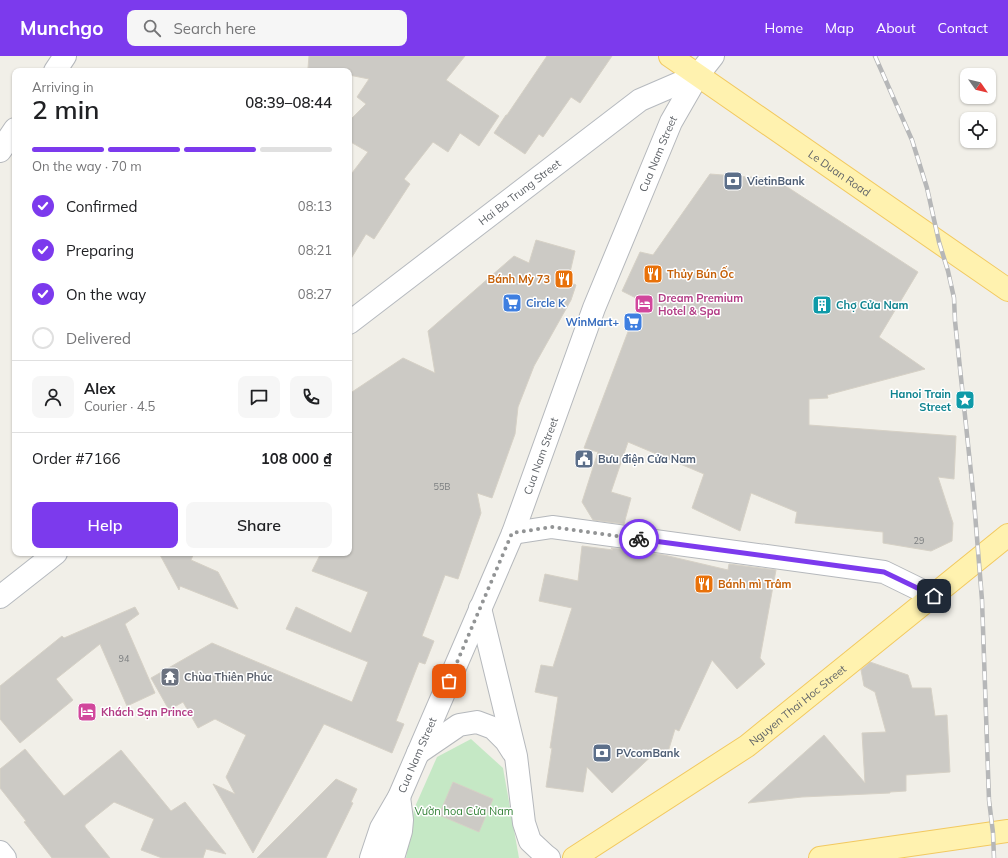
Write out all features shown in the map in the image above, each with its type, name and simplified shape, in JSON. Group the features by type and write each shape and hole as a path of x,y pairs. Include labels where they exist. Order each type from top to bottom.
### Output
{"main road":[{"name":"Le Duan Road","path":"670,56 1008,290"},
{"name":"Nguyen Thai Hoc Street","path":"574,858 747,746 1008,535"},
{"path":"820,858 1008,831"}],"street":[{"path":"57,68 65,56"},
{"name":"Cua Nam Street","path":"371,858 381,828 399,797 512,533 594,308 671,122 698,75 713,56"},
{"name":"Hai Ba Trung Street","path":"352,321 640,100 698,75"},
{"path":"0,152 12,134"},
{"path":"512,533 552,527 884,572 934,596"},
{"path":"0,597 52,556"},
{"path":"480,608 516,756 524,823 530,841 549,858"},
{"path":"418,754 459,725 477,722 492,728 506,741 516,756"},
{"path":"393,858 401,831 402,820 399,797"},
{"path":"0,852 5,858"}],"green space":[{"name":"Vườn hoa Cửa Nam","path":"471,739 503,768 519,858 406,858 414,809 437,757"}],"building":[{"path":"309,56 465,56 446,80 499,116 479,146 460,133 448,152 433,142 404,179 410,184 374,239 366,234 352,257 352,173 368,152 352,143 352,118 366,104 357,97 369,79 352,76 352,68 308,68"},
{"path":"547,56 612,56 580,103 571,97 543,137 539,134 525,154 494,133"},
{"path":"710,174 775,179 918,272 879,337 925,369 827,395 828,398 809,399 809,425 956,436 954,479 938,477 953,523 952,541 931,551 883,543 883,532 795,523 797,512 751,493 740,531 692,508 704,474 628,442 611,492 631,498 624,524 593,520 582,502 598,452 584,448 640,300 622,291 640,252 653,255"},
{"path":"536,240 575,251 568,281 576,285 571,300 534,366 518,407 515,434 492,498 477,493 481,513 458,579 445,575 422,636 434,641 425,664 419,662 396,721 404,724 392,753 324,724 253,853 213,784 235,794 226,777 246,735 215,719 198,728 183,702 169,710 151,678 212,643 352,702 368,662 286,629 296,607 351,633 368,592 312,571 320,556 352,556 352,392 403,358 435,373 428,331 514,256 529,263"},
{"path":"582,546 664,555 728,570 729,564 776,570 760,658 765,664 737,689 712,660 679,731 675,729 668,752 659,749 612,793 587,767 583,792 546,787 558,697 535,692 541,665 553,667 572,608 539,601 545,574 578,581"},
{"path":"161,556 193,556 191,560 218,572 238,609 180,586 179,590"},
{"path":"135,607 139,614 125,624 155,693 127,706 100,644 56,679 73,700 20,743 0,719 0,686 62,636 64,638"},
{"path":"870,662 908,675 912,688 931,688 935,716 947,715 950,772 906,775 906,791 802,797 748,803 824,735 865,783 862,733 886,732 875,692 864,686 861,670"},
{"path":"25,749 64,796 121,750 171,811 185,802 226,854 206,849 203,858 162,858 141,850 154,819 114,802 85,825 85,827 110,858 52,858 0,788 0,769"},
{"path":"336,779 357,789 351,802 353,803 326,858 257,858"},
{"path":"453,782 493,799 479,832 439,815"}],"railway":[{"path":"875,56 912,140 927,188 939,242 954,298 982,600 989,800 994,858"}],"way so far":[{"path":"449,681 512,533 552,527 639,539"}],"place":[{"name":"VietinBank","path":"733,181"},
{"name":"Thủy Bún Ốc","path":"653,274"},
{"name":"Bánh Mỳ 73","path":"564,279"},
{"name":"Circle K","path":"512,303"},
{"name":"Dream Premium Hotel & Spa","path":"644,304"},
{"name":"Chợ Cửa Nam","path":"822,305"},
{"name":"WinMart+","path":"633,322"},
{"name":"Hanoi Train Street","path":"965,400"},
{"name":"Bưu điện Cửa Nam","path":"584,459"},
{"name":"Bánh mì Trâm","path":"704,584"},
{"name":"Chùa Thiên Phúc","path":"170,677"},
{"name":"Khách Sạn Prince","path":"87,712"},
{"name":"PVcomBank","path":"602,753"}],"route":[{"path":"639,539 884,572 934,596"}]}
